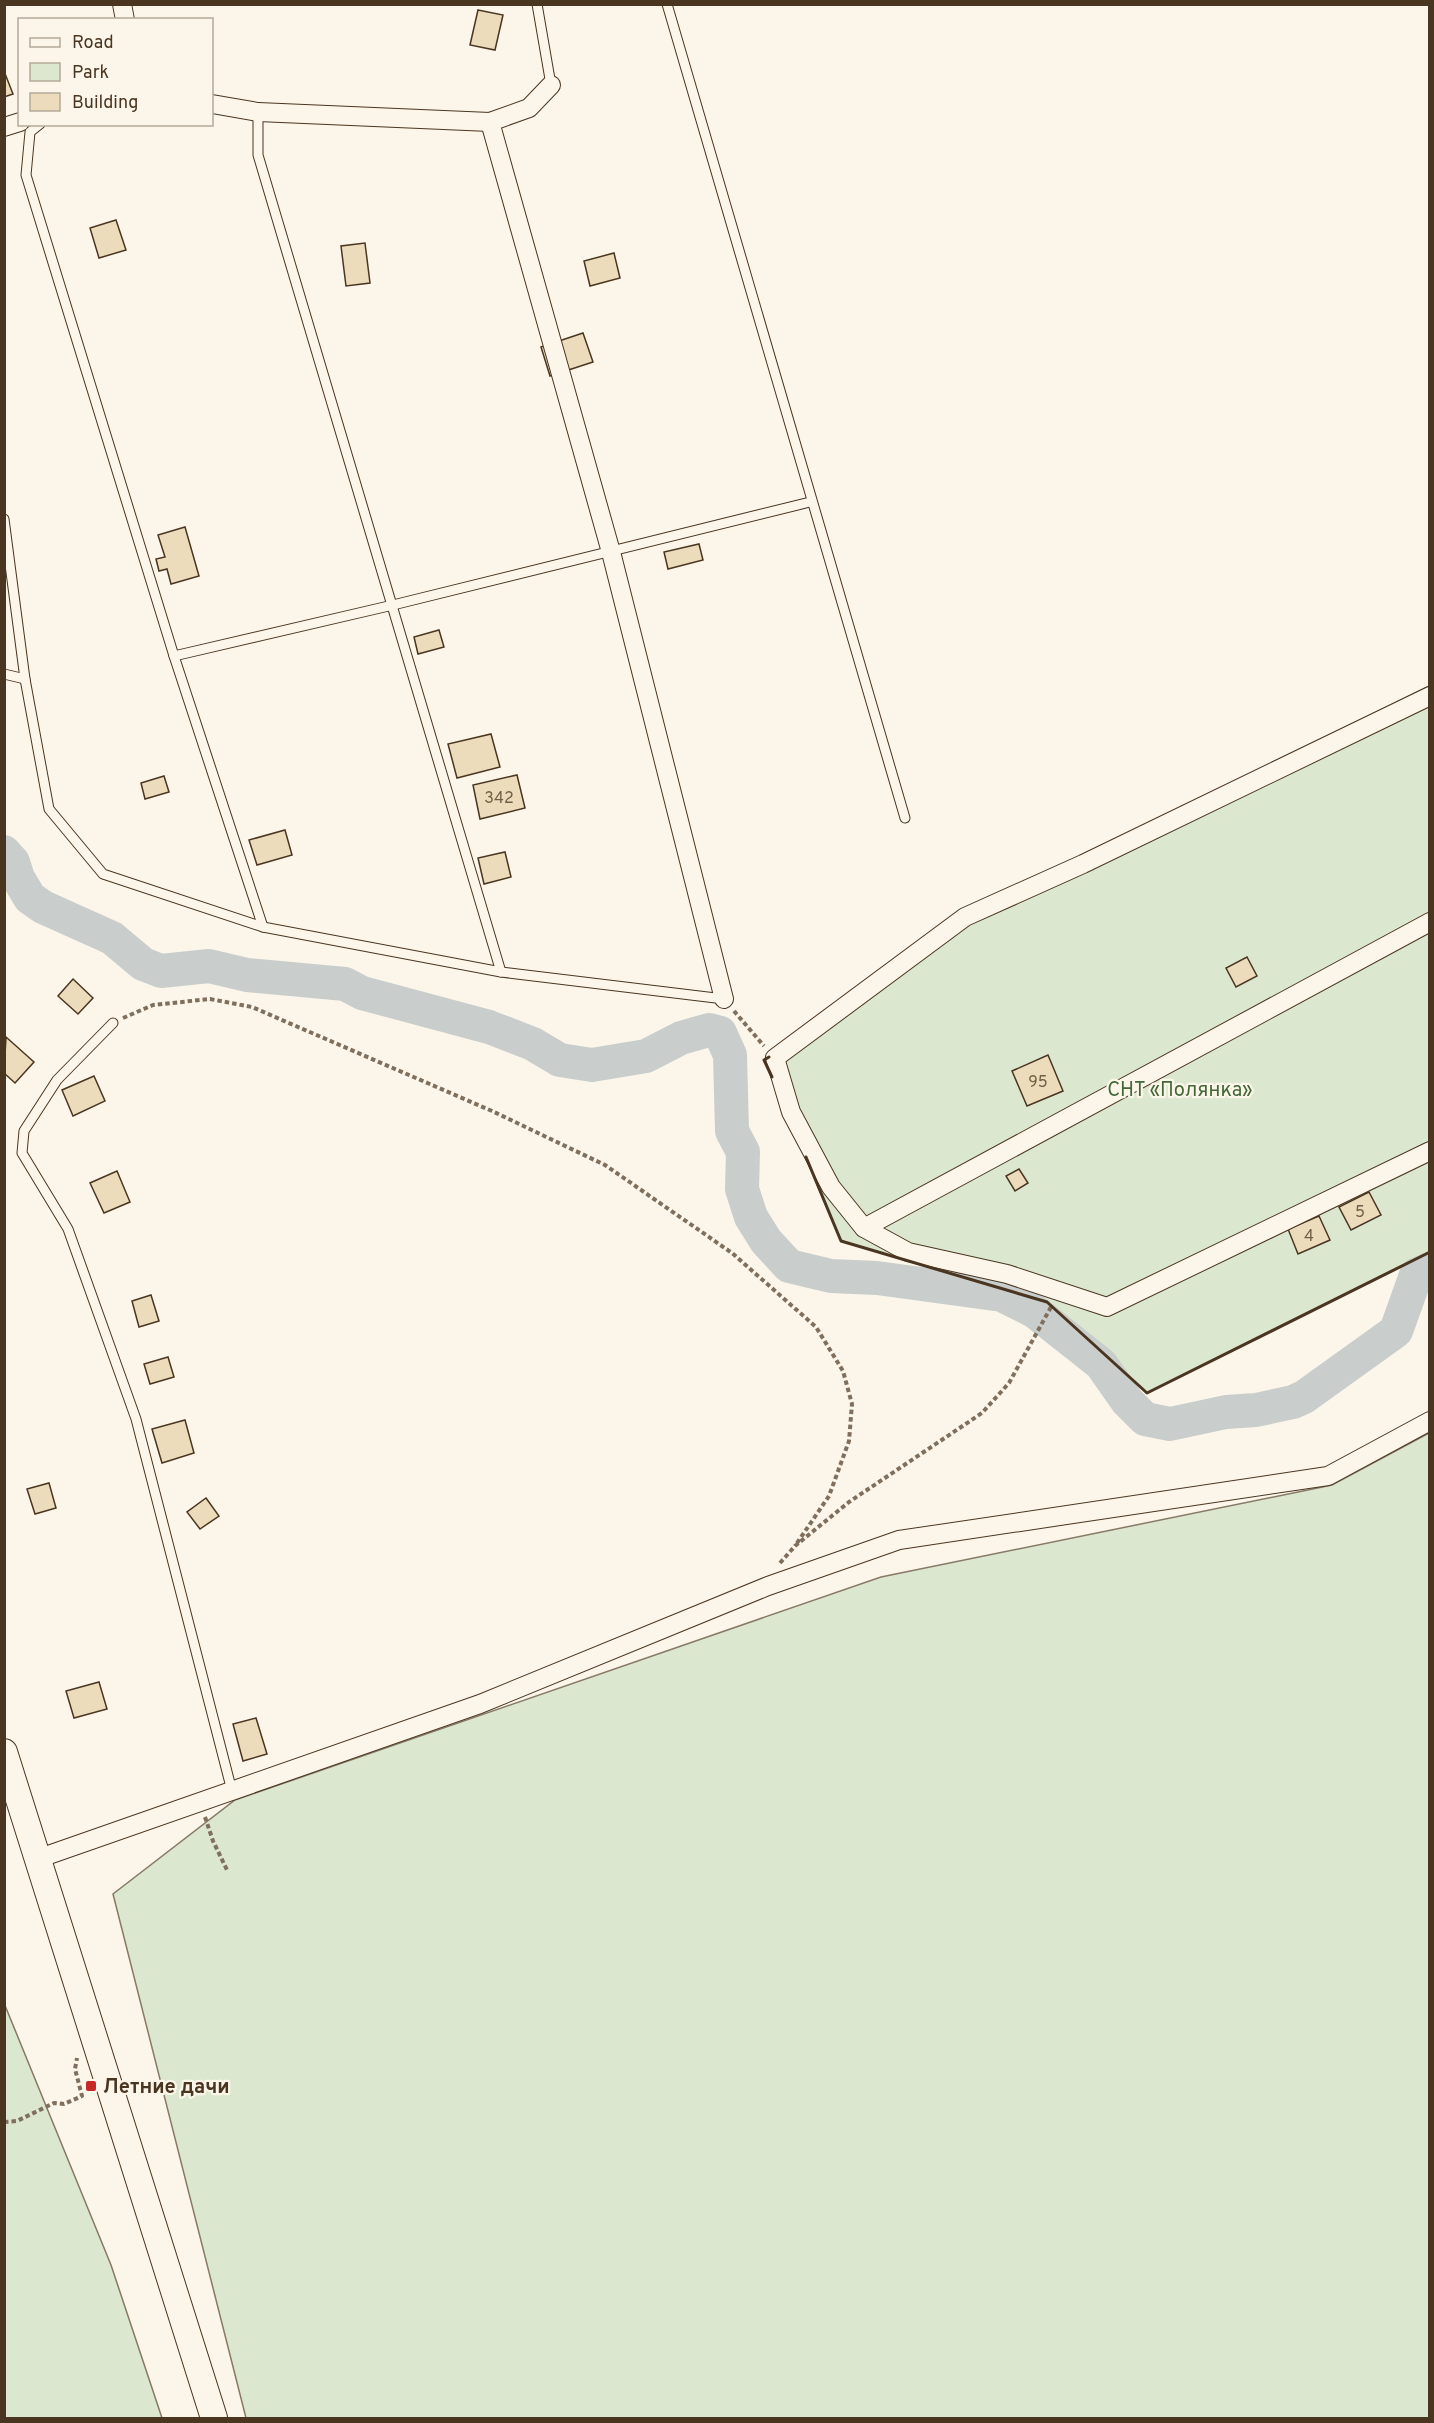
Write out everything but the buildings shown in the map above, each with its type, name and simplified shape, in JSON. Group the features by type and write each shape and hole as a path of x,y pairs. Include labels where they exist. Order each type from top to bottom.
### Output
{"street":[{"path":"213,104 258,112 490,122 529,108 551,85"},
{"path":"490,122 611,552 724,999"},
{"path":"1430,696 1083,864 964,917 775,1058 791,1112 831,1186 864,1228 908,1252 1007,1274 1107,1307 1430,1151"},
{"path":"864,1228 1430,922"},
{"path":"37,1859 480,1704 753,1592 899,1540 1328,1476 1430,1421"},
{"path":"4,1752 214,2418"}],"lane":[{"path":"537,4 551,85"},
{"path":"667,4 810,502 905,818"},
{"path":"258,112 258,155 501,972"},
{"path":"38,126 30,132 26,175 174,656 263,927"},
{"path":"174,656 393,605 810,502"},
{"path":"4,519 25,679 50,809 103,874 263,927 501,972 724,999"},
{"path":"4,674 25,679"},
{"path":"113,1023 57,1080 24,1131 22,1153 68,1229 136,1419 232,1791"}],"path":[{"path":"113,1023 153,1005 210,999 252,1007 481,1106 605,1165 732,1253 816,1328 843,1371 852,1404 849,1441 830,1496 795,1546 753,1592"},
{"path":"724,999 775,1058"},
{"path":"795,1546 849,1502 982,1413 1009,1383 1052,1306"},
{"path":"200,1802 213,1841 228,1872"},
{"path":"4,2122 17,2121 54,2103 64,2104 82,2096 75,2068 78,2049"}],"green space":[{"name":"СНТ «Полянка»","path":"1429,686 1429,1252 1147,1393 1047,1302 841,1241 764,1060 960,928 1040,880"},
{"path":"1429,1433 1429,2418 246,2418 113,1894 235,1800 881,1577 1332,1485"},
{"path":"4,2003 111,2265 162,2418 5,2418"}],"waterway":[{"path":"4,852 13,862 18,878 30,898 43,907 112,938 143,964 161,971 209,966 247,975 345,984 362,993 489,1027 533,1044 560,1060 592,1065 646,1056 681,1038 709,1030 720,1033 730,1055 732,1131 743,1152 742,1189 751,1217 766,1241 789,1266 831,1276 877,1278 1002,1295 1034,1311 1101,1364 1127,1401 1145,1419 1170,1424 1226,1412 1256,1410 1293,1402 1304,1397 1396,1331 1416,1275 1430,1269"}],"wall":[{"path":"769,1057 764,1060 772,1077"},
{"path":"806,1157 841,1241 1047,1302 1147,1393 1430,1252"}],"place":[{"name":"Летние дачи","path":"91,2086"}]}
